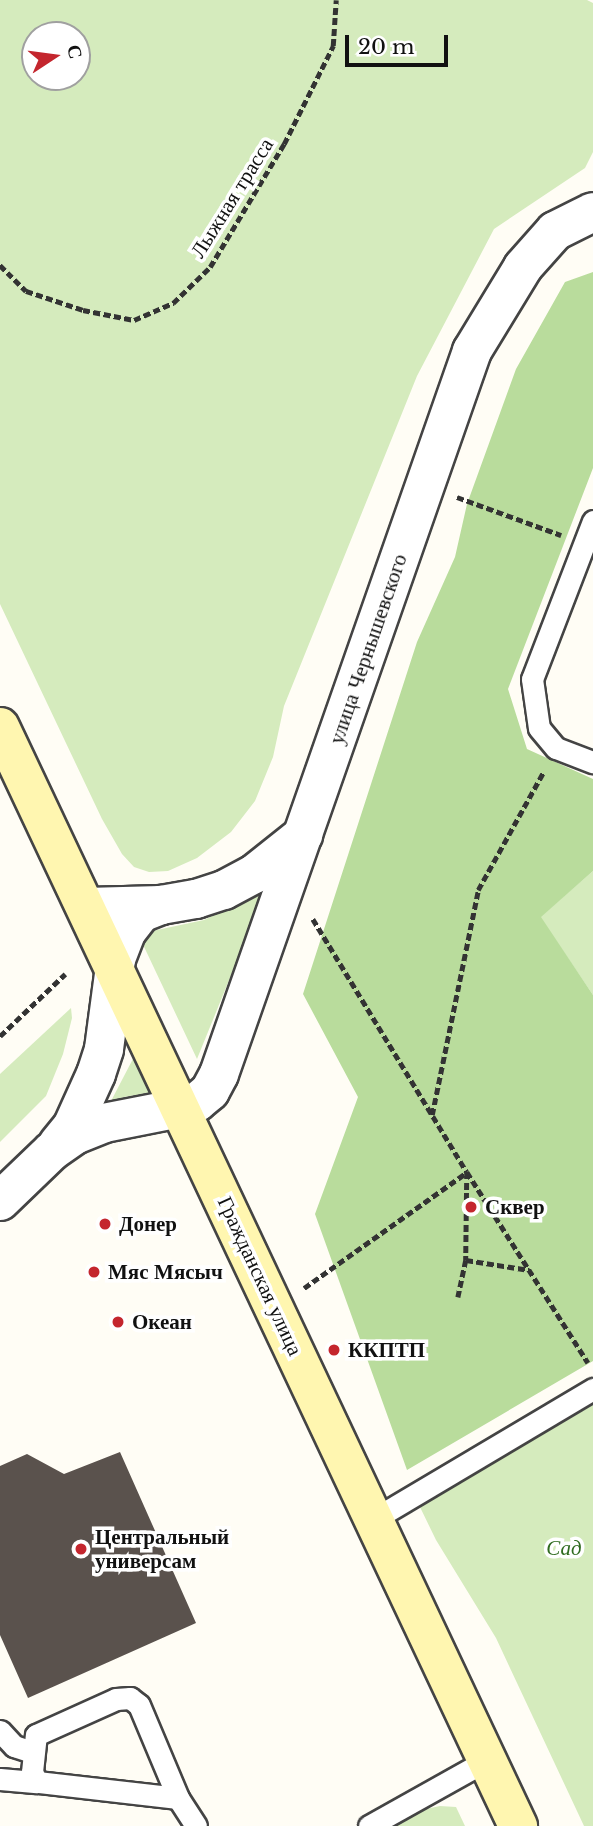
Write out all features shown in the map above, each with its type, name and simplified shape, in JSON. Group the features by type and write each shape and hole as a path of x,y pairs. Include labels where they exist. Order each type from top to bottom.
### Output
{"main road":[{"name":"Гражданская улица","path":"0,727 518,1826"}],"street":[{"name":"улица Чернышевского","path":"52,1151 75,1135 104,1123 180,1108 197,1102 210,1091 219,1074 472,351 523,267 555,231 593,212"},
{"path":"86,907 161,905 197,899 224,890 278,858 303,835"},
{"path":"0,1201 72,1128 87,1099 104,1049 114,968 127,931 141,913 161,905"},
{"path":"104,1049 120,1033 129,1033 152,1048"},
{"path":"202,1155 205,1128 219,1074"}],"lane":[{"path":"593,521 532,679 539,729 556,748 593,762"},
{"path":"374,1519 593,1389"},
{"path":"37,1782 32,1772 36,1735 116,1699 130,1698 139,1705 177,1798 196,1826"},
{"path":"0,1731 14,1745 33,1752"},
{"path":"369,1826 487,1760"},
{"path":"0,1779 177,1798"}],"path":[{"name":"Лыжная трасса","path":"0,265 26,291 83,310 134,320 173,303 210,267 284,144 333,46 336,0"},
{"path":"451,495 584,543"},
{"path":"432,1115 478,890 556,748"},
{"path":"310,913 467,1172 593,1371"},
{"path":"0,1036 65,974"},
{"path":"458,1297 466,1260 467,1172"},
{"path":"274,1308 467,1172"},
{"path":"466,1260 530,1270"}],"green space":[{"path":"0,0 587,0 593,3 593,152 585,168 494,229 417,376 284,706 273,757 255,801 231,832 197,858 168,871 149,872 134,867 122,854 102,819 0,604"},
{"path":"593,272 593,468 508,689 527,749 593,779 593,871 541,917 593,995 593,1361 407,1470 315,1214 358,1097 303,994 417,642 455,557 467,504 516,369 565,282"},
{"path":"593,871 593,995 540,917"},
{"path":"266,889 197,1059 138,934 204,920"},
{"path":"71,1008 72,1018 63,1054 46,1096 0,1142 0,1074"},
{"path":"136,1053 155,1092 124,1097 110,1103"},
{"name":"Сад","path":"593,1403 593,1826 584,1826 496,1638 436,1540 419,1505"},
{"path":"440,1806 456,1807 465,1826 387,1826 412,1812"}],"building":[{"name":"Центральный универсам","path":"120,1452 196,1623 28,1698 0,1635 0,1466 27,1454 64,1474"}],"place":[{"name":"Сквер","path":"471,1207"},
{"name":"Донер","path":"105,1224"},
{"name":"Мяс Мясыч","path":"94,1272"},
{"name":"Океан","path":"118,1322"},
{"name":"ККПТП","path":"334,1350"},
{"name":"Центральный универсам","path":"81,1549"}]}
